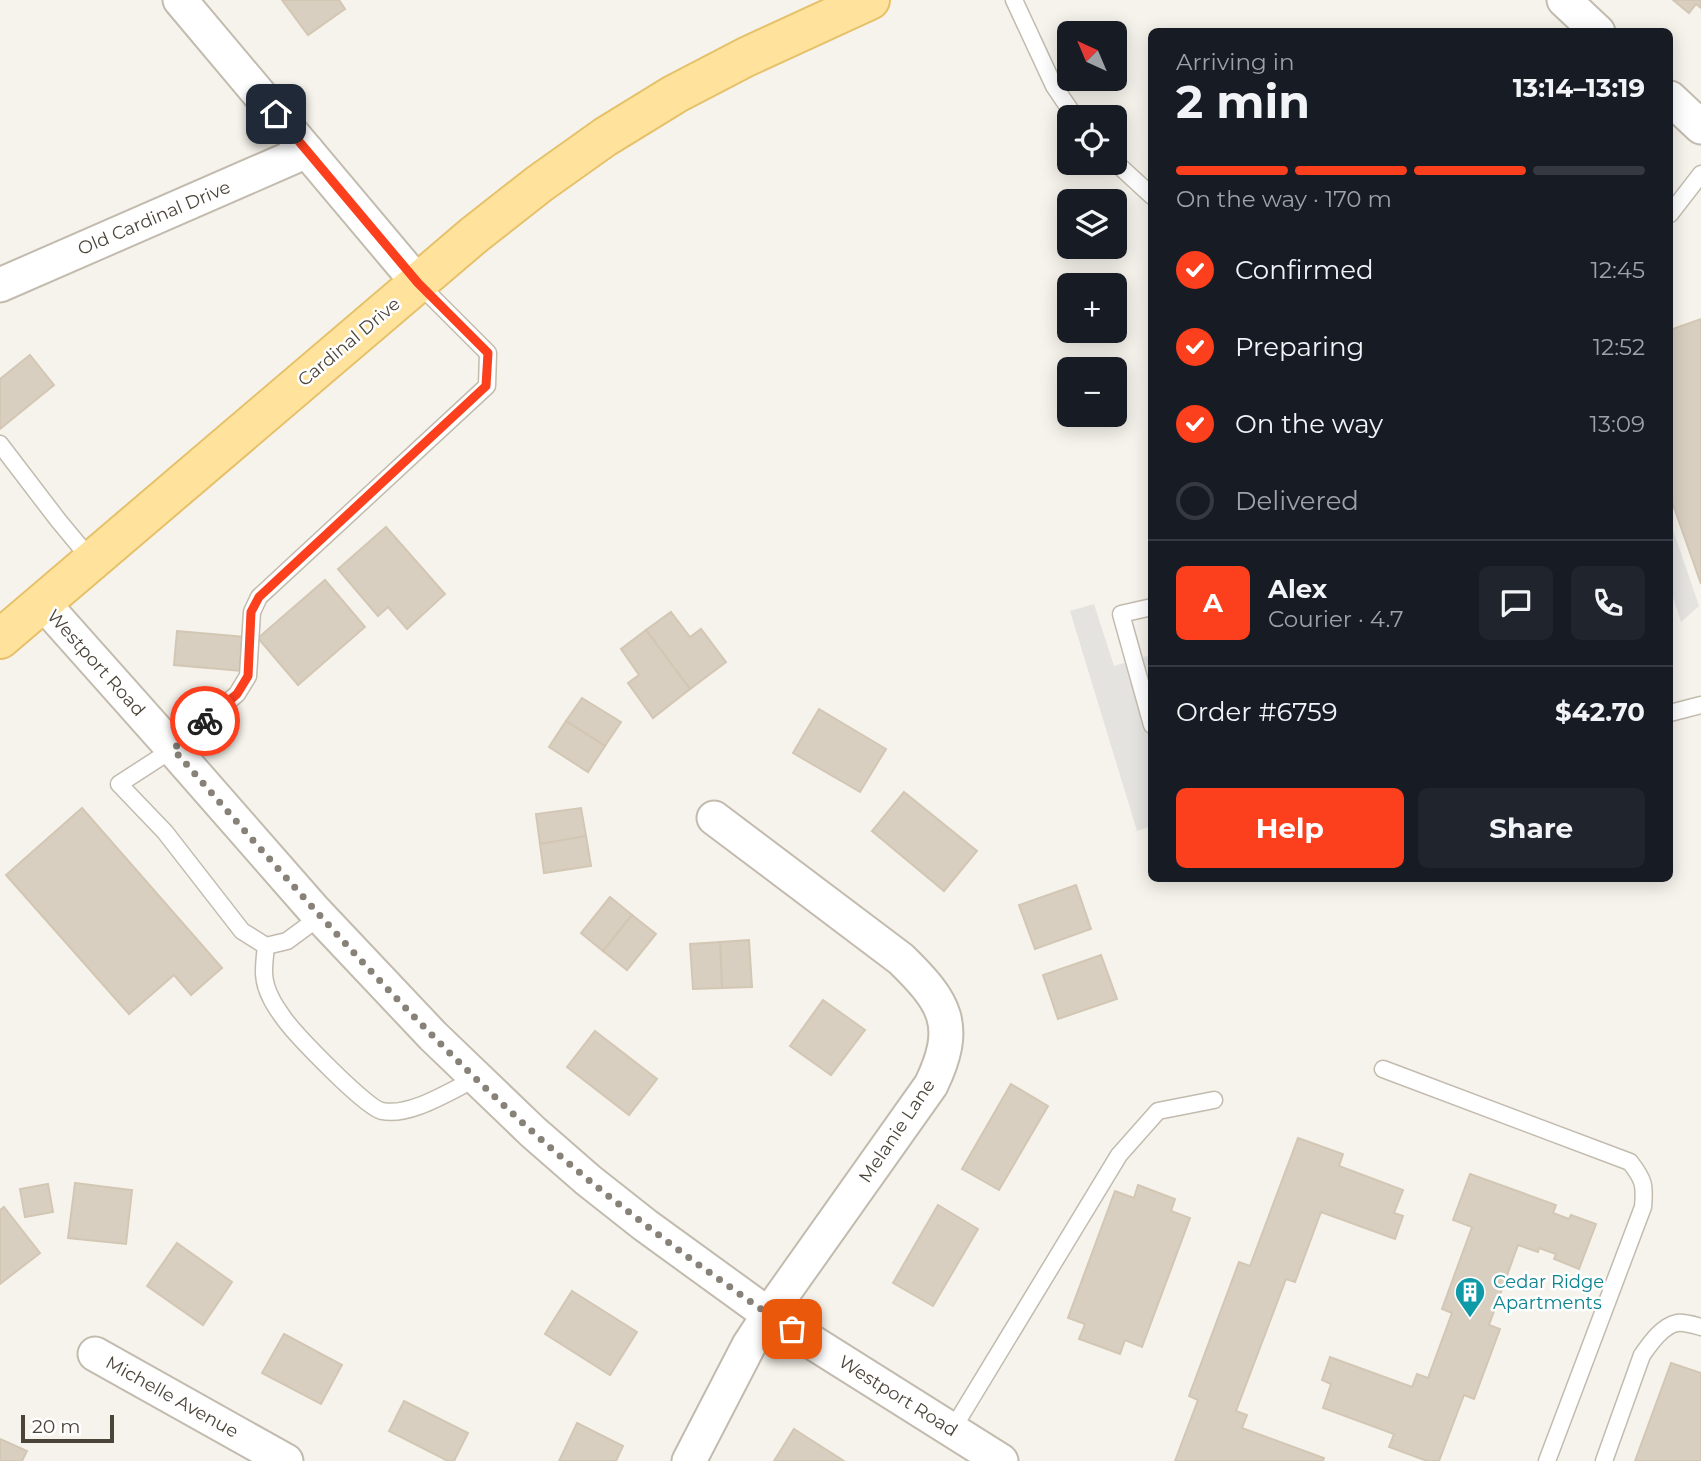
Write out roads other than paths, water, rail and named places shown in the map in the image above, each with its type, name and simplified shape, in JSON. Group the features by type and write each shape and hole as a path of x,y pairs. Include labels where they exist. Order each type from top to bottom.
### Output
{"main road":[{"name":"Cardinal Drive","path":"0,639 474,235 539,184 605,136 675,94 746,57 870,0"}],"street":[{"path":"180,0 418,283"},
{"path":"1564,0 1594,28"},
{"path":"1673,101 1701,127"},
{"name":"Old Cardinal Drive","path":"0,285 307,151"},
{"name":"Westport Road","path":"43,603 321,916 433,1036 533,1132 645,1225 769,1315 1001,1461"},
{"name":"Melanie Lane","path":"714,818 901,959 936,998 945,1019 947,1041 942,1063 931,1085 769,1315"},
{"path":"689,1461 749,1345 769,1315"},
{"name":"Michelle Avenue","path":"95,1354 286,1461"}],"lane":[{"path":"1014,0 1054,86 1067,105"},
{"path":"1127,173 1148,192"},
{"path":"1673,210 1701,174"},
{"path":"321,916 287,941 266,946 242,931 165,832 119,784 173,749 237,694 248,676 251,612 259,597 486,386 488,353 418,283"},
{"path":"0,444 92,561"},
{"path":"1148,608 1121,614 1148,710"},
{"path":"1673,712 1701,705"},
{"path":"266,946 262,975 270,997 286,1021 359,1097 379,1111 400,1112 433,1100 477,1078"},
{"path":"1383,1069 1630,1162 1640,1174 1645,1188 1643,1207 1547,1461"},
{"path":"952,1430 1119,1155 1158,1111 1214,1100"},
{"path":"1604,1461 1642,1355 1650,1344 1678,1323 1701,1327"}],"place":[{"name":"Cedar Ridge Apartments","path":"1470,1319"}]}
